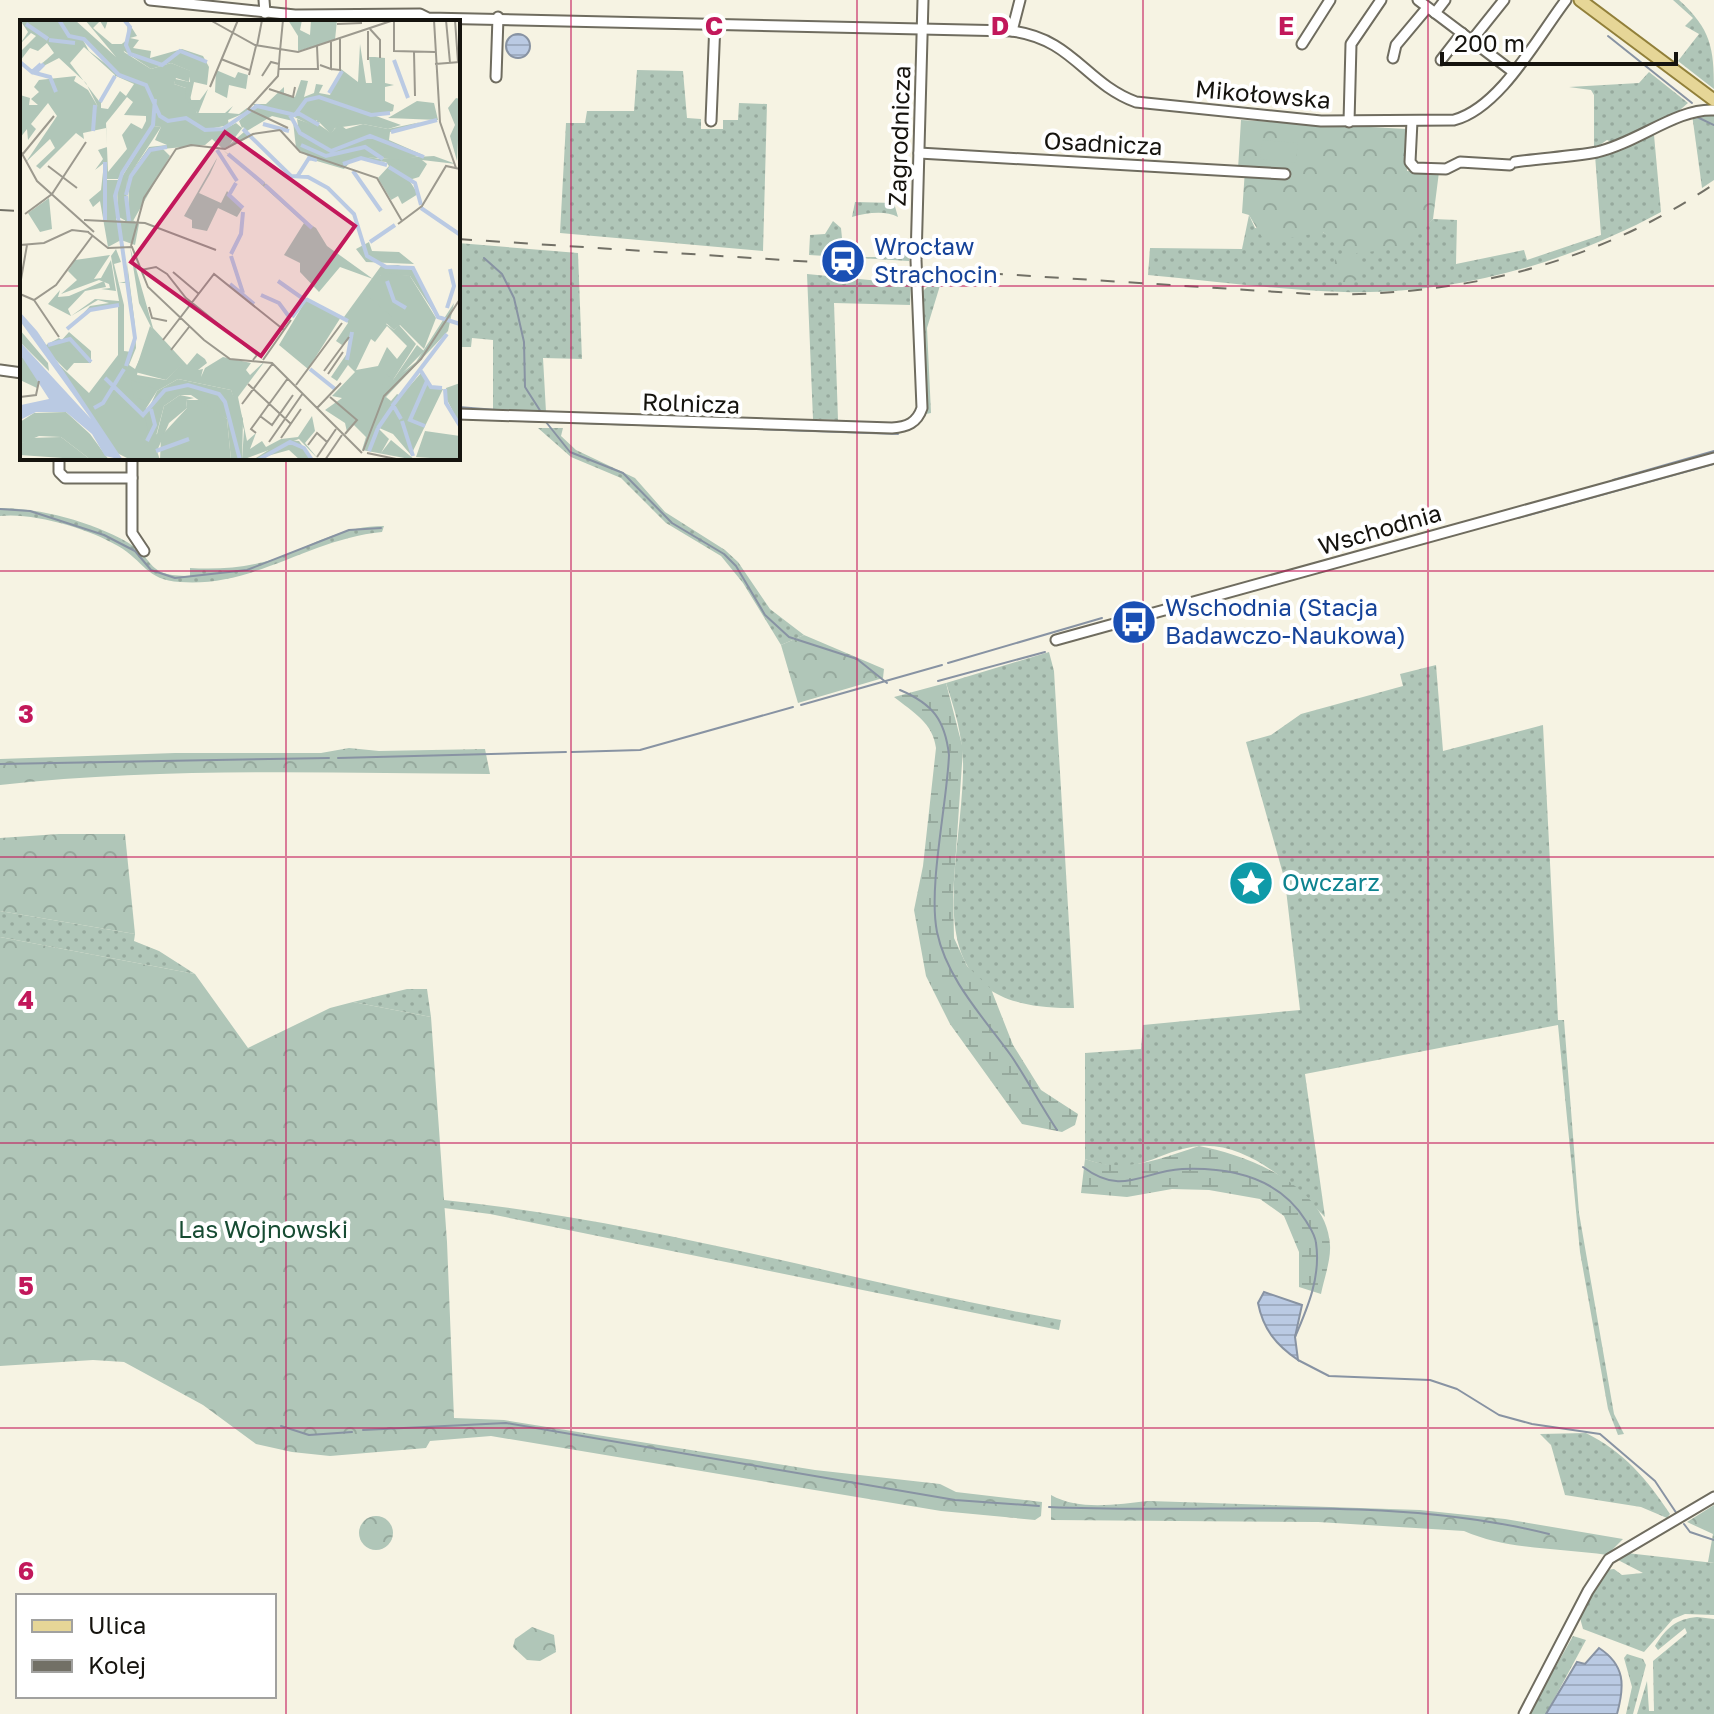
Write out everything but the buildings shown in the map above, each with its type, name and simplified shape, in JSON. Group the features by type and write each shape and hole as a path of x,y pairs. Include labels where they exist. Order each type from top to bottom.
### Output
{"main road":[{"path":"1580,0 1714,100"}],"street":[{"name":"Mikołowska","path":"150,0 265,13 420,14 428,20 498,17 1012,31 1042,36 1110,89 1136,102 1349,122 1467,117 1492,98 1566,0"},
{"path":"264,0 265,13"},
{"name":"Zagrodnicza","path":"919,417 922,408 916,260 923,0"},
{"path":"1012,31 1020,0"},
{"path":"1302,44 1330,0"},
{"path":"1349,122 1351,44 1381,0"},
{"path":"1418,0 1512,71"},
{"path":"1393,58 1396,45 1445,0"},
{"path":"1472,40 1504,0"},
{"path":"496,77 498,17"},
{"path":"711,121 715,22"},
{"path":"1441,60 1462,33"},
{"path":"1412,121 1410,162 1415,168 1446,169 1460,162 1512,163 1597,152 1635,139 1691,110 1714,110"},
{"name":"Osadnicza","path":"919,153 1285,174"},
{"path":"0,370 20,373"},
{"name":"Rolnicza","path":"460,414 892,428 909,424 919,417"},
{"name":"Wschodnia","path":"1056,640 1714,458"},
{"path":"59,460 59,472 65,478 132,478"},
{"path":"132,460 132,533 144,551"},
{"path":"1524,1714 1588,1591 1609,1559 1714,1497"}],"green space":[{"path":"1673,0 1679,0 1690,10 1704,30 1711,50 1714,89 1678,61 1699,34 1685,26 1693,18"},
{"path":"637,70 683,71 687,118 701,119 701,129 723,129 723,120 738,120 739,103 767,104 763,251 560,233 566,123 585,123 587,111 634,111"},
{"path":"1649,72 1688,103 1674,115 1614,143 1607,140 1594,149 1594,95 1591,90 1569,87 1639,83"},
{"path":"1692,114 1714,115 1714,180 1702,188"},
{"path":"1241,120 1407,129 1407,171 1439,172 1433,219 1411,241 1387,250 1356,253 1361,261 1361,276 1352,283 1343,283 1334,274 1335,258 1346,251 1323,232 1279,240 1262,237 1249,215 1242,213 1245,170 1238,169"},
{"path":"1654,135 1661,212 1586,247 1508,273 1467,282 1385,292 1271,287 1148,275 1150,248 1242,249 1249,215 1255,228 1323,232 1355,253 1418,232 1433,219 1457,220 1456,264 1524,250 1527,260 1601,235 1595,155"},
{"path":"1262,140 1298,143 1296,163 1260,159"},
{"path":"855,202 894,203 898,217 869,213 852,217"},
{"path":"833,221 841,228 842,238 836,241 840,250 847,248 844,253 849,256 852,250 861,257 890,257 895,252 902,256 903,247 909,247 909,261 809,255 810,235 825,234"},
{"path":"460,243 578,253 582,359 543,358 546,412 493,409 493,340 472,338 471,347 460,347"},
{"path":"807,274 911,284 910,305 834,303 838,420 813,419"},
{"path":"942,279 927,328 931,413 926,414 923,291 934,280"},
{"path":"538,428 563,428 561,436 576,450 635,478 665,512 725,550 738,562 770,609 804,635 781,645 743,583 721,556 666,523 621,478 571,457"},
{"path":"0,508 49,513 82,522 127,542 158,570 190,576 190,568 226,568 260,563 344,532 384,526 382,532 331,543 233,578 180,582 152,574 127,552 92,534 44,519 0,516"},
{"path":"804,635 884,669 883,678 798,703 781,645"},
{"path":"1049,652 1054,671 1074,1008 1022,1003 987,988 966,963 956,932 954,895 963,761 959,727 946,683"},
{"path":"1436,665 1443,751 1543,725 1558,1020 1564,1020 1579,1213 1614,1414 1624,1434 1618,1435 1608,1409 1580,1252 1558,1025 1305,1074 1325,1217 1284,1179 1235,1151 1199,1146 1120,1166 1085,1159 1085,1053 1141,1049 1143,1025 1300,1010 1285,881 1246,742 1271,735 1301,714 1403,686 1400,674"},
{"path":"946,683 963,749 953,895 954,938 967,966 991,989 1013,1045 1041,1090 1078,1114 1075,1125 1062,1132 1022,1124 950,1024 926,976 914,910 923,866 936,748 926,725 894,697"},
{"path":"349,748 379,751 485,749 490,774 183,773 0,785 0,759 175,753 321,753"},
{"path":"125,834 135,934 0,911 0,838"},
{"path":"0,911 135,934 134,941 159,951 195,974 0,937"},
{"name":"Las Wojnowski","path":"0,937 195,974 248,1048 330,1008 353,1002 431,1017 447,1242 454,1418 504,1420 815,1470 940,1484 956,1492 1042,1502 1041,1516 1035,1520 941,1511 491,1436 430,1441 426,1448 330,1456 292,1452 256,1444 203,1405 124,1362 93,1360 0,1366"},
{"path":"407,989 427,989 431,1017 353,1002"},
{"path":"1199,1146 1261,1166 1300,1190 1315,1206 1326,1224 1330,1245 1321,1294 1299,1287 1299,1252 1284,1216 1260,1199 1209,1190 1172,1189 1127,1197 1081,1193 1085,1159 1128,1165 1156,1160"},
{"path":"444,1200 600,1222 677,1237 1061,1320 1059,1330 490,1214 444,1208"},
{"path":"1586,1433 1600,1440 1634,1468 1670,1514 1667,1518 1641,1507 1565,1495 1551,1445 1540,1434"},
{"path":"1051,1495 1086,1505 1149,1501 1420,1510 1505,1519 1623,1539 1607,1555 1498,1542 1464,1531 1318,1522 1051,1520"},
{"path":"1714,1505 1714,1563 1708,1562 1713,1534 1687,1522"},
{"path":"376,1516 388,1521 393,1533 388,1545 376,1550 364,1545 359,1533 364,1521"},
{"path":"1627,1553 1714,1563 1714,1615 1685,1614 1673,1619 1644,1652 1583,1629 1580,1618 1606,1570 1614,1569 1622,1575 1643,1573 1618,1560"},
{"path":"1697,1617 1714,1619 1714,1714 1637,1714 1647,1681 1649,1711 1654,1711 1653,1661 1687,1633 1685,1628 1658,1650 1655,1646 1672,1626"},
{"path":"532,1627 554,1635 556,1652 540,1661 527,1660 513,1647 515,1639"},
{"path":"1573,1636 1586,1640 1546,1714 1529,1714"},
{"path":"1627,1654 1643,1659 1646,1665 1633,1714 1626,1714 1632,1687 1624,1658"}],"water":[{"path":"518,34 526,38 530,46 526,54 518,58 510,54 506,46 510,38"},
{"path":"1264,1292 1302,1305 1295,1337 1298,1360 1267,1329 1258,1303"},
{"path":"1599,1648 1614,1661 1621,1676 1617,1714 1546,1714 1577,1662 1585,1664"}],"waterway":[{"path":"1608,36 1692,103"},
{"path":"1695,116 1714,125"},
{"path":"484,258 502,274 514,298 524,342 525,387 541,412"},
{"path":"0,365 20,368"},
{"path":"0,375 20,378"},
{"path":"460,407 522,412"},
{"path":"467,419 898,434"},
{"path":"546,422 570,452 623,473 672,523 724,554 736,566 765,615 789,637 857,659 887,683"},
{"path":"864,423 879,423"},
{"path":"1613,480 1714,451"},
{"path":"1518,518 1714,464"},
{"path":"0,509 30,511 104,535 135,551 151,570 175,578 247,570 349,530 381,528"},
{"path":"948,663 1102,618"},
{"path":"938,681 1045,652"},
{"path":"801,705 942,665"},
{"path":"900,690 929,707 944,732 949,755 935,892 937,932 942,950 958,983 1012,1057 1057,1130"},
{"path":"572,752 640,750 793,707"},
{"path":"338,758 566,752"},
{"path":"0,764 329,758"},
{"path":"1083,1167 1097,1176 1121,1181 1182,1169 1218,1170 1252,1178 1282,1194 1306,1221 1316,1243 1315,1279 1295,1337"},
{"path":"1298,1360 1329,1376 1430,1380 1457,1389 1499,1415 1532,1424 1600,1434 1655,1481 1677,1514"},
{"path":"363,1430 506,1423 955,1500 1039,1506"},
{"path":"281,1426 309,1435 352,1432"},
{"path":"1049,1507 1363,1510 1488,1521 1549,1534"},
{"path":"1684,1524 1690,1532 1714,1540"}],"railway":[{"path":"460,239 1310,294 1364,294 1470,283 1571,256 1668,212 1714,184"},
{"path":"0,210 20,211"}],"place":[{"name":"Wrocław Strachocin","path":"843,261"},
{"name":"Wschodnia (Stacja Badawczo-Naukowa)","path":"1134,622"},
{"name":"Owczarz","path":"1251,883"}]}
